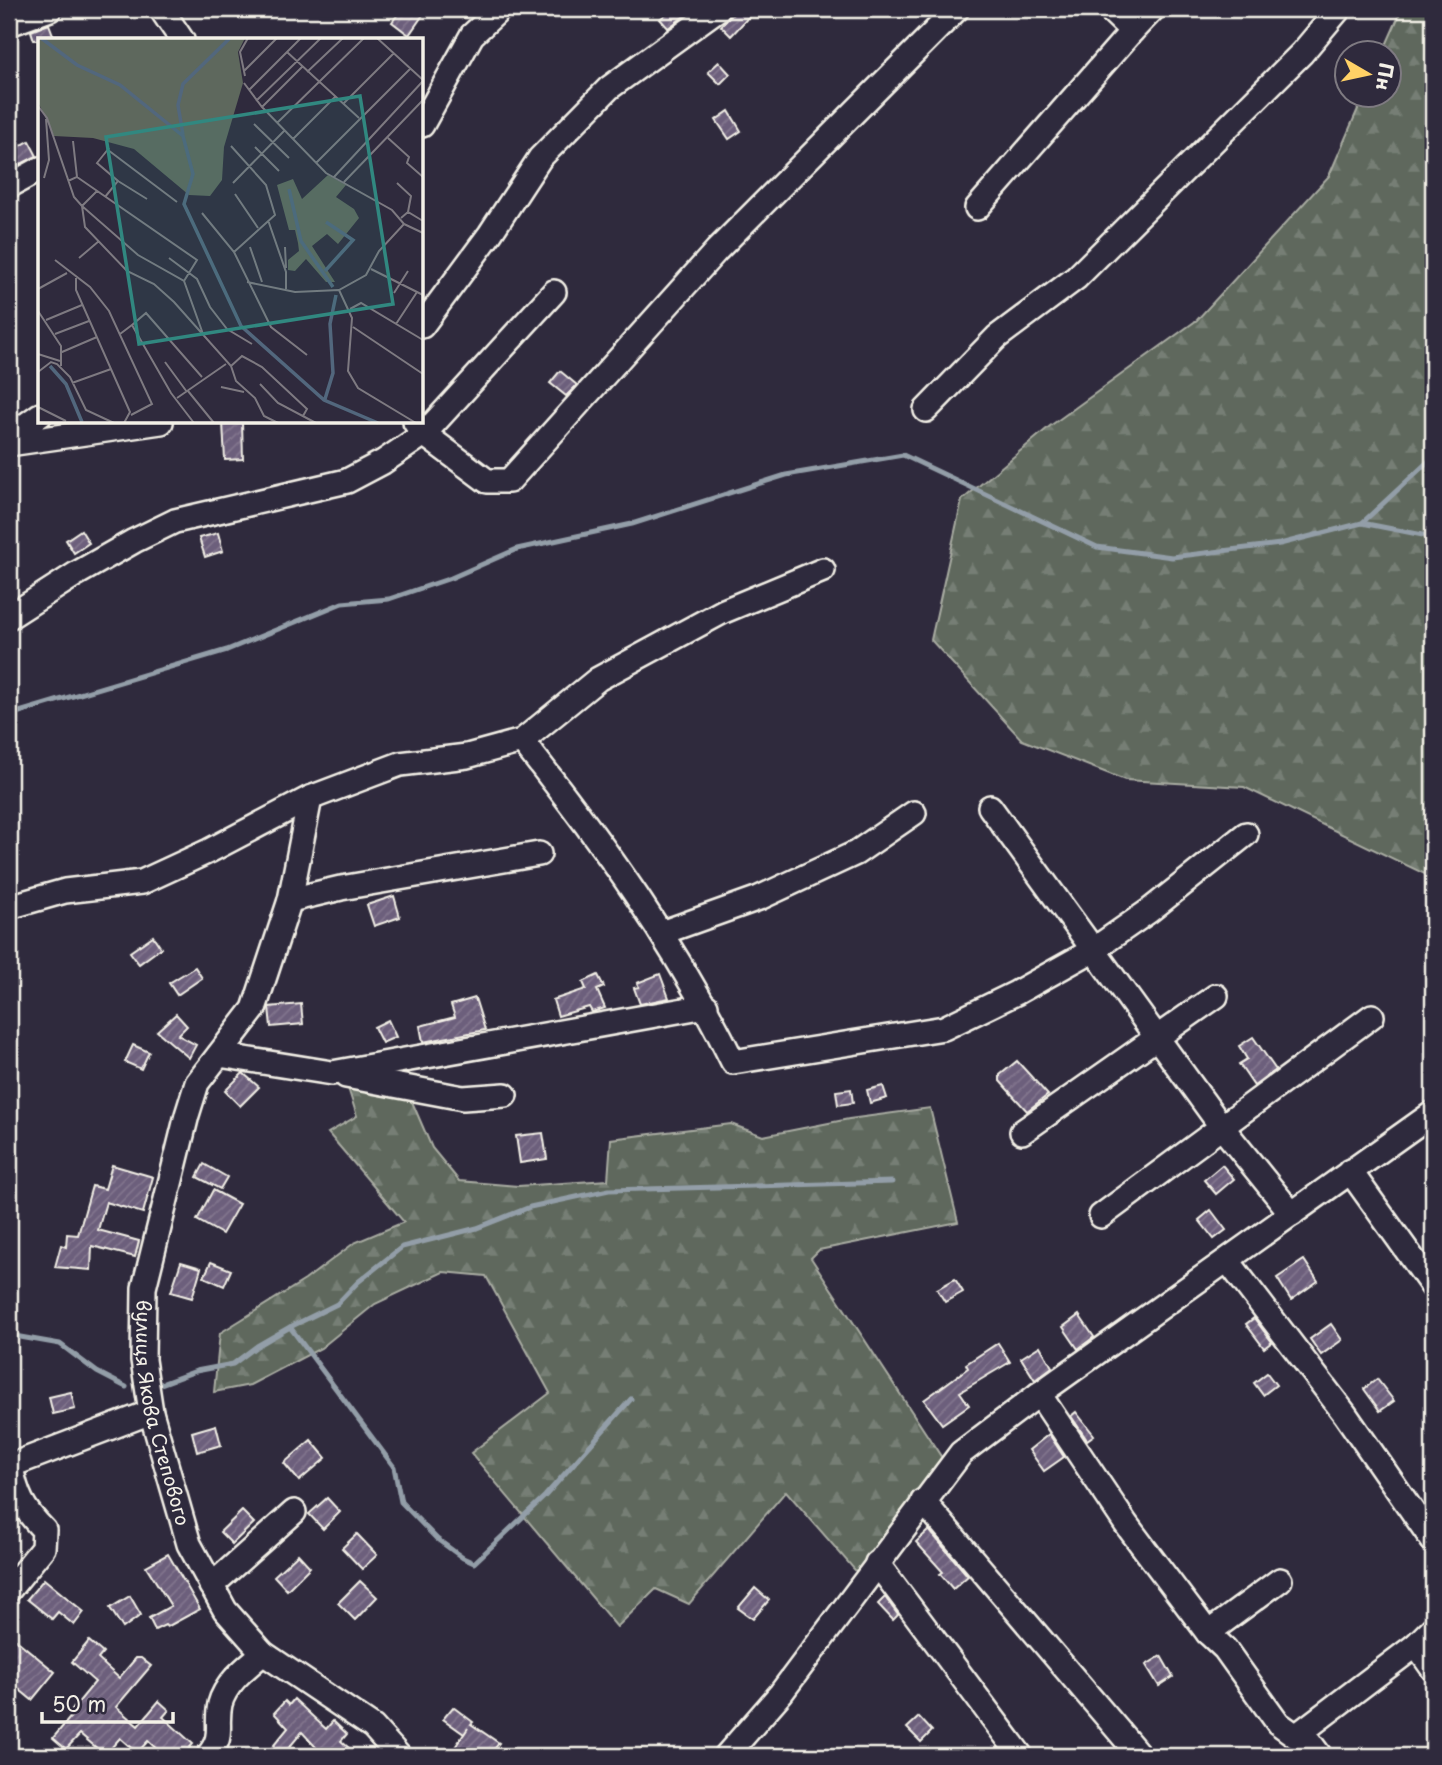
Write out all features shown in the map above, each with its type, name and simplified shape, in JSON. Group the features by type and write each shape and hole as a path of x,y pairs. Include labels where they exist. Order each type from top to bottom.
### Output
{"street":[{"path":"9,24 50,9"},
{"path":"161,9 181,38"},
{"path":"424,121 472,35 500,9"},
{"path":"424,323 490,234 540,158 609,88 718,9"},
{"path":"9,617 76,574 175,521 347,481 383,462 420,428 487,481 509,481 717,250 957,9"},
{"path":"1109,9 1132,31"},
{"path":"977,208 1153,9"},
{"path":"926,410 997,337 1076,278 1302,52 1339,9"},
{"path":"9,186 38,170"},
{"path":"424,424 554,292"},
{"path":"9,437 38,416"},
{"path":"9,444 147,424"},
{"path":"9,907 65,891 142,882 209,851 310,798 400,764 467,756 522,741 598,679 724,611 823,570"},
{"path":"522,741 585,821 661,933 706,1006 733,1062 944,1028 1016,993 1093,950 1149,911 1246,834"},
{"name":"вулиця Якова Степового","path":"310,798 290,900 254,1009 197,1083 187,1115 144,1289 142,1360 151,1412 189,1544 225,1610 263,1653 373,1727 399,1756"},
{"path":"990,807 1221,1126 1292,1214"},
{"path":"661,933 759,898 844,859 914,813"},
{"path":"290,900 341,888 539,854"},
{"path":"1022,1132 1216,996"},
{"path":"332,1073 706,1006"},
{"path":"1101,1216 1372,1016"},
{"path":"219,1055 463,1098 505,1096"},
{"path":"726,1756 781,1693 961,1453 1039,1394 1433,1113"},
{"path":"1350,1171 1433,1287"},
{"path":"1228,1261 1345,1414 1433,1541"},
{"path":"1039,1394 1126,1524 1208,1633 1225,1649 1278,1723 1296,1736 1308,1740 1320,1756"},
{"path":"9,1590 43,1548 44,1530 28,1514 15,1490 10,1466 151,1412"},
{"path":"923,1501 1140,1756"},
{"path":"211,1586 295,1512"},
{"path":"877,1563 1021,1756"},
{"path":"1208,1633 1280,1580"},
{"path":"1296,1736 1416,1645 1433,1629"},
{"path":"1416,1645 1433,1669"},
{"path":"208,1756 218,1744 220,1702 230,1683 263,1653"}],"green space":[{"path":"1402,9 1433,9 1433,878 1244,787 1125,780 1022,740 931,640 962,500 1050,426 1197,320 1329,176 1358,108 1404,108 1404,38 1389,38"},
{"path":"348,1088 410,1097 432,1148 459,1181 518,1186 608,1180 611,1139 731,1124 763,1136 849,1119 930,1108 958,1222 819,1250 811,1258 946,1464 860,1576 786,1491 689,1604 656,1589 617,1627 471,1453 550,1393 486,1276 443,1272 375,1304 321,1348 250,1385 214,1392 220,1333 305,1280 354,1243 404,1222 328,1133 357,1116"}],"building":[{"path":"402,9 427,9 409,35 392,22"},
{"path":"672,9 694,9 668,28 660,19"},
{"path":"738,9 756,9 731,36 721,26"},
{"path":"49,24 54,38 34,40 31,31"},
{"path":"719,62 730,74 720,84 708,72"},
{"path":"729,111 741,131 729,139 716,120"},
{"path":"29,141 37,156 9,170 9,152"},
{"path":"560,371 577,385 566,396 550,383"},
{"path":"223,424 242,424 243,459 225,460"},
{"path":"81,530 89,543 74,553 66,540"},
{"path":"218,533 223,551 205,557 199,538"},
{"path":"394,896 400,917 374,926 367,905"},
{"path":"153,936 161,948 139,964 130,952"},
{"path":"195,967 202,978 177,995 169,983"},
{"path":"660,974 669,998 640,1004 634,988 639,987 637,983"},
{"path":"598,975 604,987 597,990 605,1008 592,1012 589,1007 558,1016 553,1000 586,989 583,982"},
{"path":"475,998 485,1030 423,1042 420,1026 455,1017 451,1005"},
{"path":"301,1004 303,1024 271,1027 269,1007"},
{"path":"176,1014 187,1026 178,1035 196,1045 189,1058 157,1031"},
{"path":"388,1020 396,1037 382,1043 374,1027"},
{"path":"1253,1037 1276,1070 1254,1086 1239,1064 1247,1059 1239,1046"},
{"path":"133,1045 149,1052 141,1069 125,1062"},
{"path":"1017,1061 1048,1095 1027,1111 1000,1081 1000,1075"},
{"path":"243,1073 259,1087 240,1106 225,1091"},
{"path":"883,1086 887,1098 870,1103 867,1090"},
{"path":"851,1089 853,1103 838,1105 836,1091"},
{"path":"543,1133 547,1159 520,1163 516,1136"},
{"path":"204,1164 227,1177 220,1189 197,1177"},
{"path":"112,1165 153,1177 143,1213 106,1202 98,1230 139,1241 135,1257 92,1246 91,1270 55,1267 61,1245 66,1247 67,1234 78,1235 92,1186 105,1189"},
{"path":"1222,1165 1234,1179 1216,1194 1204,1180"},
{"path":"213,1190 239,1204 222,1234 197,1220"},
{"path":"1211,1210 1226,1230 1214,1239 1199,1220"},
{"path":"1304,1260 1318,1281 1291,1300 1277,1278"},
{"path":"181,1262 201,1268 192,1298 171,1292"},
{"path":"211,1262 231,1270 224,1286 204,1277"},
{"path":"955,1279 963,1292 945,1302 937,1289"},
{"path":"1079,1315 1094,1337 1078,1349 1063,1327"},
{"path":"1254,1318 1272,1342 1264,1348 1246,1324"},
{"path":"1331,1324 1342,1340 1321,1355 1310,1339"},
{"path":"998,1343 1010,1362 960,1392 969,1405 942,1424 924,1400 968,1368 966,1364"},
{"path":"1040,1346 1052,1367 1035,1380 1021,1358"},
{"path":"1267,1373 1276,1385 1263,1395 1254,1383"},
{"path":"1377,1379 1394,1401 1380,1411 1364,1389"},
{"path":"71,1392 75,1409 53,1414 49,1397"},
{"path":"1076,1412 1094,1435 1087,1440 1071,1416"},
{"path":"216,1425 221,1445 197,1452 192,1432"},
{"path":"1049,1434 1064,1457 1044,1471 1029,1450"},
{"path":"311,1440 326,1458 299,1481 284,1463"},
{"path":"327,1498 340,1512 323,1529 309,1514"},
{"path":"242,1511 254,1523 232,1544 220,1532"},
{"path":"929,1530 968,1576 953,1589 940,1574 943,1572 916,1542"},
{"path":"357,1534 377,1555 362,1569 342,1548"},
{"path":"168,1554 200,1609 167,1627 165,1625 155,1630 149,1618 171,1606 146,1566"},
{"path":"298,1554 310,1567 287,1590 274,1576"},
{"path":"44,1579 84,1612 74,1625 58,1612 52,1619 27,1599"},
{"path":"360,1581 377,1597 355,1620 338,1603"},
{"path":"755,1588 769,1600 753,1619 738,1608"},
{"path":"130,1596 141,1615 123,1628 110,1608"},
{"path":"885,1597 898,1615 893,1620 878,1604"},
{"path":"9,1634 55,1672 32,1700 9,1681"},
{"path":"89,1641 103,1653 98,1659 119,1678 136,1658 141,1658 151,1666 116,1707 138,1726 159,1701 169,1710 163,1717 193,1744 182,1756 164,1756 148,1741 137,1753 120,1738 105,1755 80,1734 66,1749 53,1738 95,1682 72,1662"},
{"path":"1161,1656 1173,1677 1159,1686 1146,1665"},
{"path":"294,1699 326,1729 333,1721 347,1734 341,1741 358,1756 324,1756 302,1732 282,1756 265,1756 288,1728 274,1713 285,1701 289,1705"},
{"path":"453,1707 473,1722 471,1724 499,1743 489,1756 449,1756 464,1734 443,1719"},
{"path":"919,1717 932,1731 921,1742 907,1728"}],"waterway":[{"path":"9,719 16,713 227,650 342,603 389,599 451,578 517,549 632,524 786,475 903,455 1097,547 1172,557 1280,544 1362,523 1433,457"},
{"path":"1362,523 1433,537"},
{"path":"161,1384 196,1371 233,1364 257,1346 337,1304 358,1282 402,1247 477,1228 530,1207 609,1190 892,1182"},
{"path":"290,1327 394,1467 401,1502 437,1539 474,1563 545,1496 631,1399"},
{"path":"9,1335 60,1344 97,1372 126,1387"}]}
